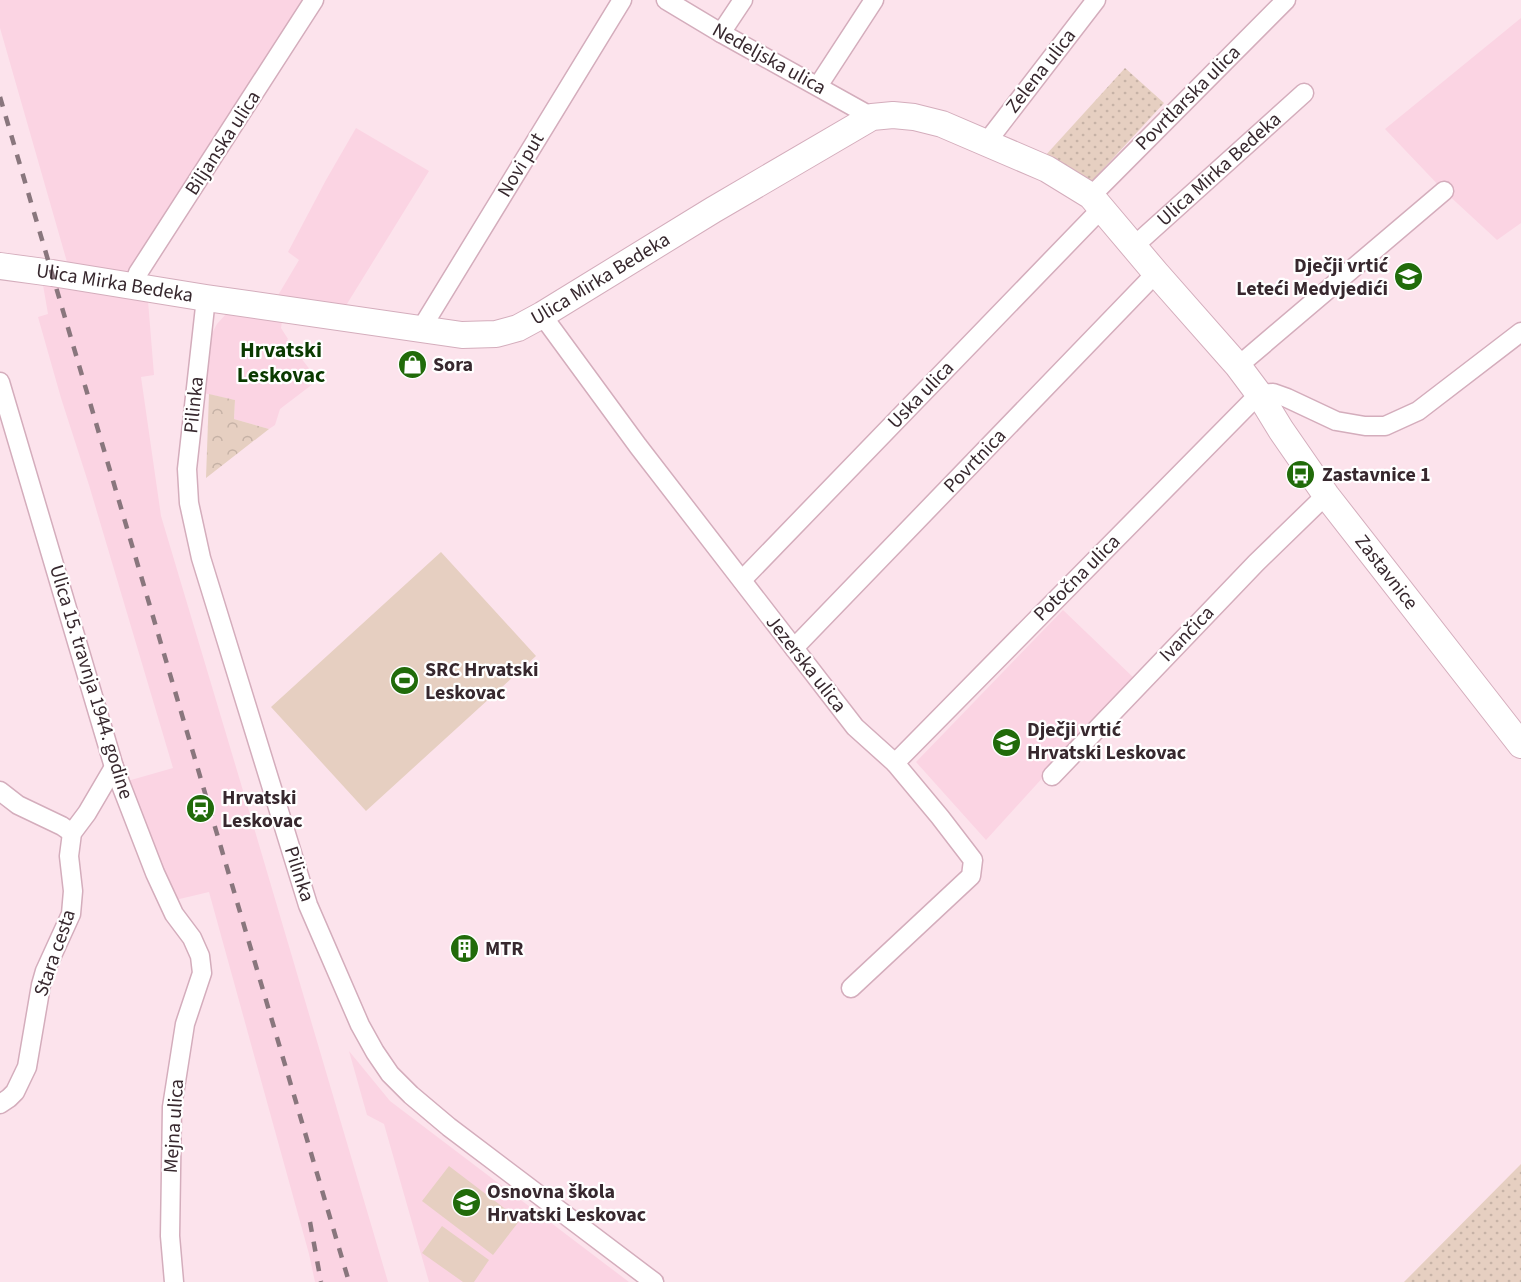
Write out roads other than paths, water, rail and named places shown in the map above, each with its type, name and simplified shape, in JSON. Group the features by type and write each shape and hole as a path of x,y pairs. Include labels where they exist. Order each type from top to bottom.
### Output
{"main road":[{"name":"Ulica Mirka Bedeka","path":"0,266 462,336 496,334 518,328 542,315 713,210 872,117 893,115 914,117 942,124 1047,169 1096,203 1238,366 1259,394"},
{"name":"Zastavnice","path":"1259,394 1326,495 1521,744"}],"street":[{"name":"Biljanska ulica","path":"133,286 138,273 314,0"},
{"name":"Novi put","path":"419,329 622,0"},
{"name":"Nedeljska ulica","path":"666,0 872,117"},
{"path":"721,33 743,0"},
{"path":"818,86 874,0"},
{"name":"Zelena ulica","path":"986,142 1096,0"},
{"name":"Povrtlarska ulica","path":"1096,203 1286,0"},
{"name":"Ulica Mirka Bedeka","path":"1133,247 1304,93"},
{"path":"1238,366 1444,191"},
{"name":"Uska ulica","path":"742,580 1096,203"},
{"name":"Povrtnica","path":"794,648 1156,273"},
{"name":"Pilinka","path":"206,298 187,469 189,503 201,558 308,905 360,1024 390,1074 411,1095 449,1127 654,1282"},
{"name":"Jezerska ulica","path":"542,315 638,446 855,727 895,763 973,860 971,876 851,987"},
{"path":"1259,394 1273,393 1336,421 1365,426 1385,426 1418,411 1521,332"},
{"name":"Ulica 15. travnja 1944. godine","path":"0,382 114,767 154,873 174,914 192,938 200,956 202,974"},
{"name":"Potočna ulica","path":"895,763 1259,394"},
{"name":"Ivančica","path":"1052,776 1256,563 1326,495"},
{"path":"0,791 18,805 72,833 87,813 114,767"},
{"name":"Stara cesta","path":"0,1104 15,1092 27,1067 45,971 71,914 73,891 69,856 72,833"},
{"name":"Mejna ulica","path":"174,1282 170,1236 172,1107 185,1024 202,974"}],"railway":[{"path":"0,97 349,1282"},
{"path":"310,1222 321,1282"}],"place":[{"name":"Dječji vrtić Leteći Medvjedići","path":"1409,277"},
{"name":"Sora","path":"412,365"},
{"name":"Zastavnice 1","path":"1301,475"},
{"name":"SRC Hrvatski Leskovac","path":"404,681"},
{"name":"Dječji vrtić Hrvatski Leskovac","path":"1006,742"},
{"name":"Hrvatski Leskovac","path":"201,809"},
{"name":"MTR","path":"464,949"},
{"name":"Osnovna škola Hrvatski Leskovac","path":"466,1203"}],"district":[{"name":"Hrvatski Leskovac","path":"281,362"}]}
